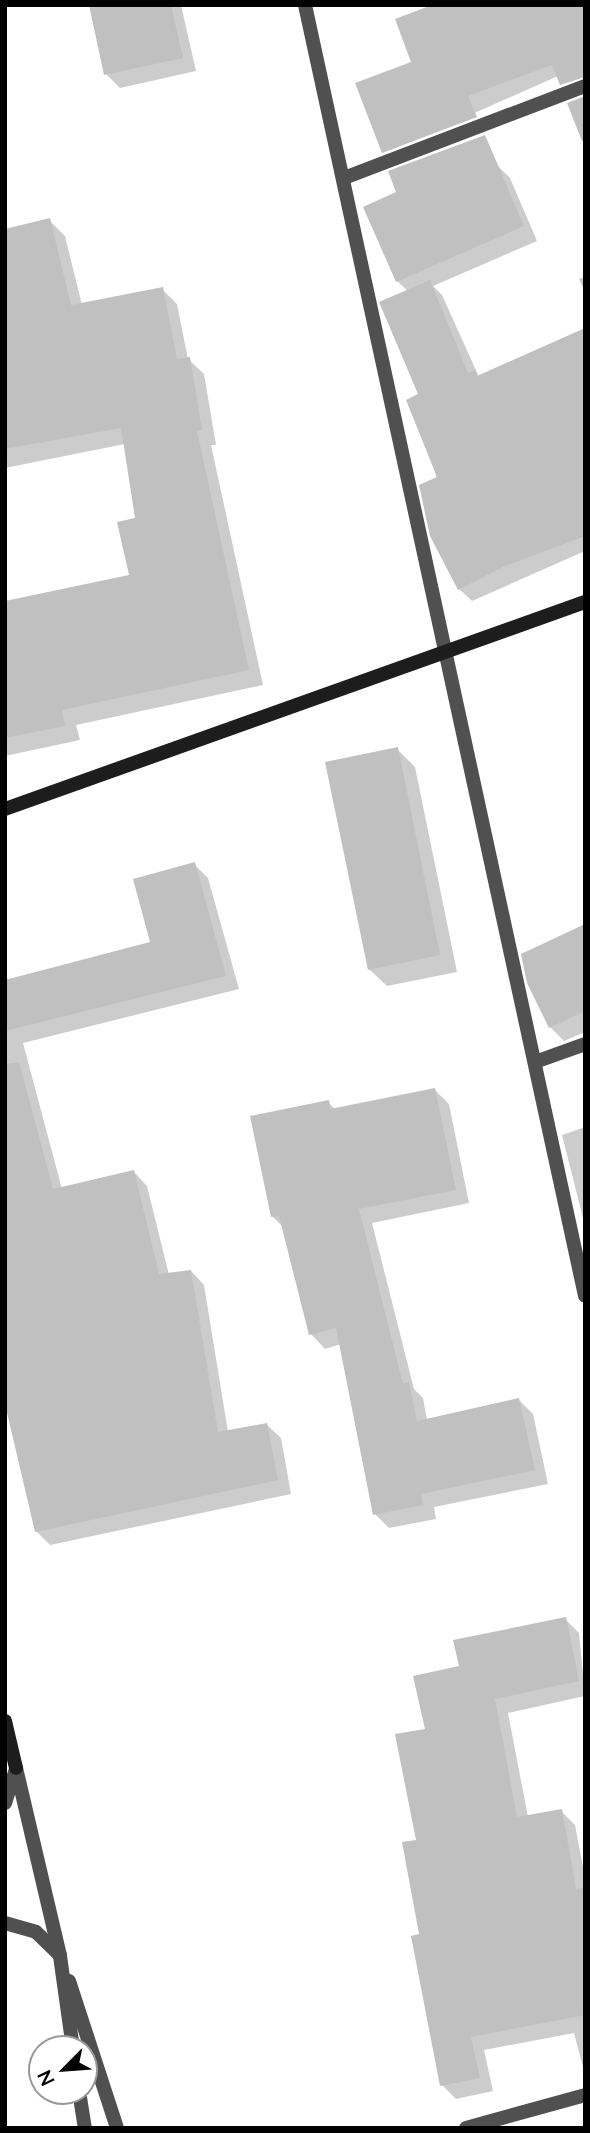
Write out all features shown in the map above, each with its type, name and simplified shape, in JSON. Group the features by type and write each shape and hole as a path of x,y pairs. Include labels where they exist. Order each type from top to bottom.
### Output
{"street":[{"path":"305,5 344,178 442,653 585,1296"},
{"path":"344,178 585,86"},
{"path":"5,809 585,602"},
{"path":"535,1062 585,1044"},
{"path":"5,1721 60,1956 71,2035"},
{"path":"5,1803 16,1768"},
{"path":"5,1923 36,1932 60,1956 102,2070 117,2128"},
{"path":"466,2128 585,2095"},
{"path":"81,2105 85,2128"}],"building":[{"path":"89,5 171,5 183,58 104,75"},
{"path":"432,5 585,5 585,77 560,85 552,65 468,96 477,117 382,153 355,83 411,62 395,19"},
{"path":"585,96 585,140 582,141 567,103"},
{"path":"485,135 524,226 396,282 363,207 396,192 388,171"},
{"path":"50,218 71,305 163,287 177,359 190,357 202,430 197,431 249,670 62,710 65,726 5,738 5,601 129,575 117,522 135,518 121,428 5,449 5,229"},
{"path":"430,280 468,373 475,370 477,376 585,328 585,536 505,566 458,590 430,536 419,485 437,477 406,400 418,394 379,302"},
{"path":"398,747 440,955 368,970 325,762"},
{"path":"195,862 226,976 5,1031 5,980 150,942 133,879"},
{"path":"585,924 585,1011 549,1028 527,983 521,954"},
{"path":"19,1062 53,1189 134,1170 159,1274 191,1270 218,1432 267,1423 278,1480 35,1532 5,1404 5,1064"},
{"path":"435,1088 456,1190 359,1209 403,1384 409,1382 417,1421 519,1398 535,1470 421,1494 423,1505 373,1515 336,1328 309,1335 279,1216 271,1217 250,1116 329,1100 330,1109"},
{"path":"566,1617 579,1681 495,1699 517,1817 562,1809 576,1889 585,1887 585,2015 471,2037 480,2078 440,2086 411,1936 419,1934 402,1842 416,1840 395,1734 425,1729 413,1676 459,1666 453,1640"}]}
